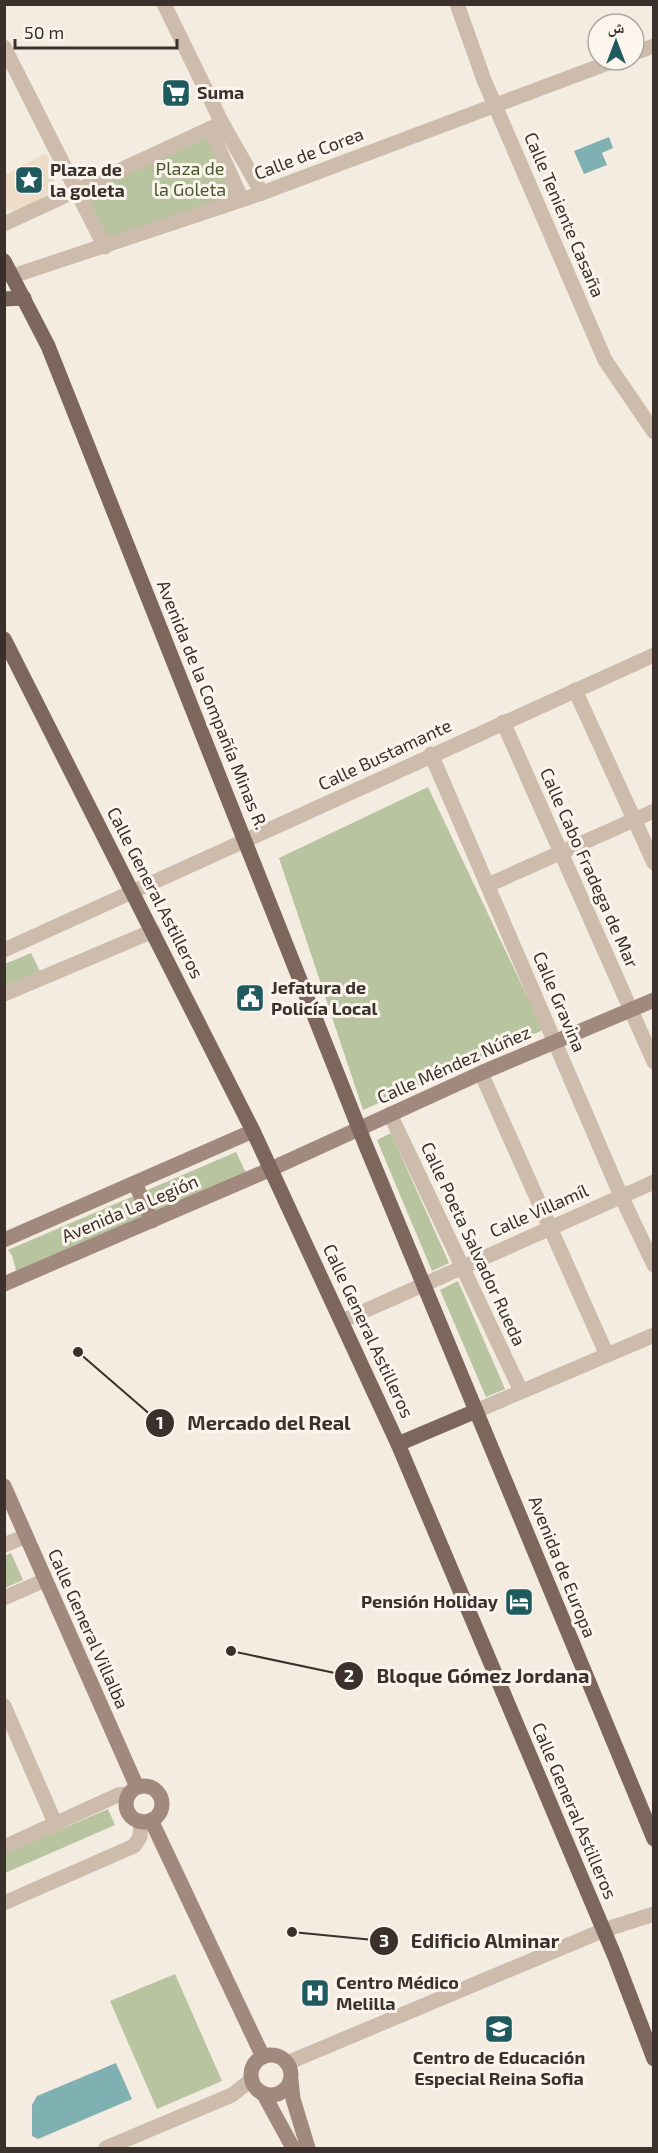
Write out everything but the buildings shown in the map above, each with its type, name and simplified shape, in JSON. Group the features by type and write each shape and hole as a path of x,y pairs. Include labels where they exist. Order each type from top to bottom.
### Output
{"main road":[{"name":"Avenida de la Compañía Minas R.","path":"4,261 9,276 24,298 52,354 359,1128"},
{"path":"4,299 24,298"},
{"name":"Calle General Astilleros","path":"4,639 253,1131 342,1321 398,1444 578,1875 604,1930 654,2059"},
{"path":"359,1128 477,1411 398,1444"},
{"name":"Avenida de Europa","path":"477,1411 654,1839"}],"street":[{"path":"164,4 216,126 242,200"},
{"name":"Calle Teniente Casaña","path":"457,4 495,105 605,360 654,432"},
{"path":"4,47 105,247"},
{"name":"Calle de Corea","path":"9,276 105,247 262,193 586,71"},
{"path":"4,224 216,126"},
{"path":"216,126 262,193"},
{"name":"Calle Bustamante","path":"4,950 134,894 431,754 575,690 652,659"},
{"path":"575,690 654,863"},
{"name":"Calle Cabo Fradega de Mar","path":"503,722 654,1062"},
{"name":"Calle Gravina","path":"431,754 621,1196 654,1265"},
{"path":"488,885 654,811"},
{"path":"4,994 153,931"},
{"name":"Calle Méndez Núñez","path":"271,1169 481,1073 654,1000"},
{"path":"481,1073 607,1355"},
{"name":"Calle Poeta Salvador Rueda","path":"390,1114 521,1391"},
{"name":"Avenida La Legión","path":"4,1240 253,1131"},
{"name":"Avenida La Legión","path":"4,1284 271,1169"},
{"name":"Calle Villamíl","path":"342,1321 654,1182"},
{"path":"135,1183 152,1221"},
{"path":"477,1411 654,1335"},
{"name":"Calle General Villalba","path":"4,1486 133,1791"},
{"path":"4,1545 26,1536"},
{"path":"4,1598 45,1580"},
{"path":"4,1707 56,1825"},
{"path":"4,1847 118,1795 150,1787 160,1797 160,1810 146,1821 134,1846 4,1903"},
{"path":"133,1791 126,1808 129,1814 146,1821 262,2057"},
{"path":"287,2062 604,1930 654,1914"},
{"path":"106,2148 232,2095 252,2079 255,2064 262,2057 276,2055 287,2062 293,2099 309,2148"},
{"path":"252,2079 272,2105 293,2148"},
{"path":"262,2093 269,2095 283,2091 291,2080"}],"green space":[{"name":"Plaza de la Goleta","path":"207,136 236,197 106,244 86,194"},
{"path":"428,787 543,1030 363,1110 279,858"},
{"path":"31,953 40,971 5,986 5,964"},
{"path":"391,1133 449,1263 432,1271 377,1140"},
{"path":"236,1152 247,1175 16,1271 12,1255 8,1250"},
{"path":"458,1281 505,1389 486,1397 440,1290"},
{"path":"11,1553 23,1580 5,1588 5,1556"},
{"path":"108,1809 115,1825 5,1873 4,1854"},
{"path":"175,1974 222,2081 157,2109 110,2001"}],"shaded area":[{"name":"Plaza de la goleta","path":"46,153 54,171 54,185 47,195 27,207 11,211 5,208 5,175"}],"water":[{"path":"609,137 613,148 602,153 607,165 584,174 574,151"},
{"path":"116,2063 132,2099 38,2139 32,2136 32,2105 37,2096"}],"place":[{"name":"Suma","path":"176,93"},
{"name":"Plaza de la goleta","path":"29,180"},
{"name":"Jefatura de Policía Local","path":"250,998"},
{"name":"Mercado del Real","path":"78,1352"},
{"name":"Pensión Holiday","path":"519,1602"},
{"name":"Bloque Gómez Jordana","path":"231,1651"},
{"name":"Edificio Alminar","path":"292,1932"},
{"name":"Centro Médico Melilla","path":"315,1993"},
{"name":"Centro de Educación Especial Reina Sofia","path":"499,2029"}]}
